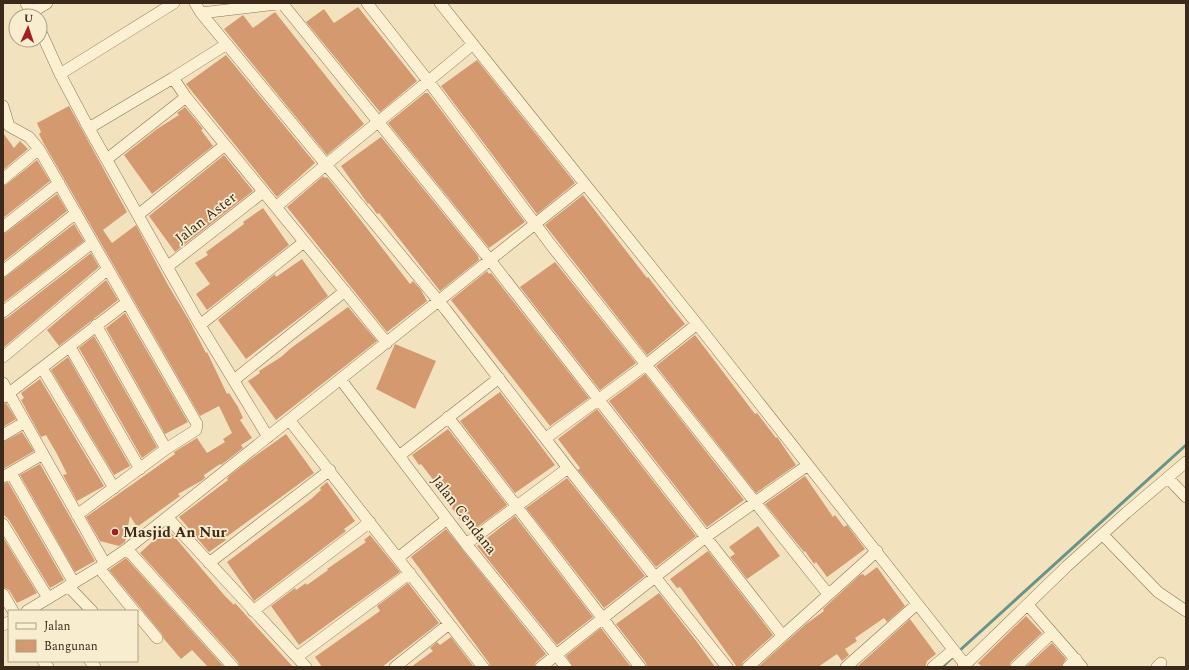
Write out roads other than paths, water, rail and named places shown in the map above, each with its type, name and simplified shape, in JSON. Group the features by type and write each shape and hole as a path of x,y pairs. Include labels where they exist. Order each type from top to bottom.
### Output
{"street":[{"path":"36,8 47,3"},
{"path":"60,74 174,3"},
{"path":"195,3 201,13 439,301 568,468 727,667"},
{"path":"201,13 283,3 490,260 707,536 782,635"},
{"path":"367,3 535,224 828,594"},
{"path":"440,3 877,550 964,665 1067,566 1186,462"},
{"path":"88,128 227,44"},
{"path":"276,207 326,163 428,82 472,44"},
{"path":"48,48 88,128 200,325 268,437"},
{"path":"173,78 186,97 387,343"},
{"path":"107,159 186,97"},
{"path":"3,106 6,128 29,137 39,149 126,303 197,424 196,430 166,448 77,515"},
{"path":"138,215 225,145"},
{"path":"3,179 39,149"},
{"path":"3,227 59,183"},
{"path":"30,610 46,604 71,584 127,549 290,421 584,185"},
{"name":"Jalan Aster","path":"167,267 263,192"},
{"path":"3,271 76,213"},
{"path":"200,325 304,242"},
{"path":"3,312 92,243"},
{"path":"3,357 108,270"},
{"path":"234,380 345,291"},
{"path":"6,395 126,303"},
{"path":"546,438 647,364 697,324"},
{"path":"96,325 166,448"},
{"path":"70,347 140,468"},
{"path":"42,368 114,488"},
{"path":"399,456 499,378"},
{"name":"Jalan Cendana","path":"341,380 466,544 566,667"},
{"path":"3,383 6,395 25,422 43,454 77,515 102,566 133,610"},
{"path":"448,417 640,667"},
{"path":"290,421 330,470 483,667"},
{"path":"3,436 25,422"},
{"path":"43,454 7,475 71,584 91,610"},
{"path":"541,667 604,619 707,536 757,503 808,465"},
{"path":"466,544 568,468"},
{"path":"209,563 330,470"},
{"path":"1168,478 1186,497"},
{"path":"166,517 306,667"},
{"path":"398,558 447,519"},
{"path":"253,611 370,522"},
{"path":"3,524 46,604"},
{"path":"1103,535 1158,592 1186,611"},
{"path":"127,549 233,667"},
{"path":"748,667 877,550"},
{"path":"297,657 410,573"},
{"path":"3,594 12,610"},
{"path":"846,667 917,604"},
{"path":"1028,605 1052,633 1075,664"},
{"path":"138,615 157,638"},
{"path":"395,667 449,624"},
{"path":"1016,667 1052,633"},
{"path":"933,667 953,651"}],"waterway":[{"path":"958,652 1186,445"},
{"path":"942,667 954,656"}],"place":[{"name":"Masjid An Nur","path":"115,532"}]}
